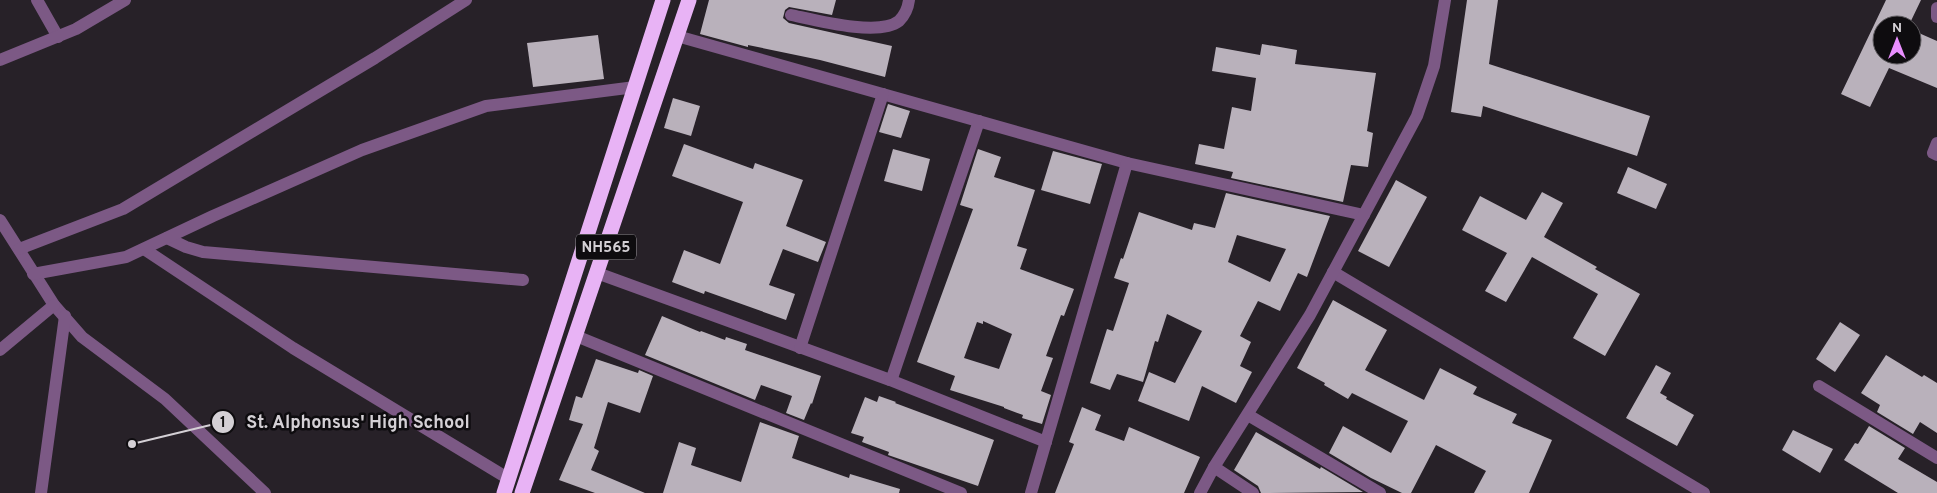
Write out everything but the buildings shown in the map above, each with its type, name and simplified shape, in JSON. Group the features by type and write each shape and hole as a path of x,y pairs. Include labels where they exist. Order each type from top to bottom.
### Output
{"highway":[{"name":"NH565","path":"506,486 663,0"},
{"name":"NH565","path":"522,493 689,0"}],"street":[{"path":"37,0 58,37"},
{"path":"0,60 76,29 126,0"},
{"path":"19,249 122,209 375,58 466,0"},
{"path":"791,15 856,28 885,26 898,21 907,10 909,0"},
{"path":"1200,493 1214,467 1310,315 1417,116 1434,66 1445,0"},
{"path":"1937,8 1937,17"},
{"path":"677,36 1127,163 1364,215"},
{"path":"33,274 126,258 362,150 486,106 635,87"},
{"path":"800,348 883,94"},
{"path":"890,380 979,121"},
{"path":"1937,143 1933,153 1937,155"},
{"path":"1031,493 1127,163"},
{"path":"0,220 54,305 82,337 165,399 265,493"},
{"path":"167,238 186,247 203,252 523,280"},
{"path":"144,249 506,486"},
{"path":"1333,272 1704,493"},
{"path":"597,273 890,380 1046,442"},
{"path":"0,350 54,305"},
{"path":"41,493 65,316"},
{"path":"576,336 961,493"},
{"path":"1819,386 1937,458"},
{"path":"1248,415 1380,493"},
{"path":"1214,467 1253,493"}],"place":[{"name":"St. Alphonsus' High School","path":"132,444"}]}
